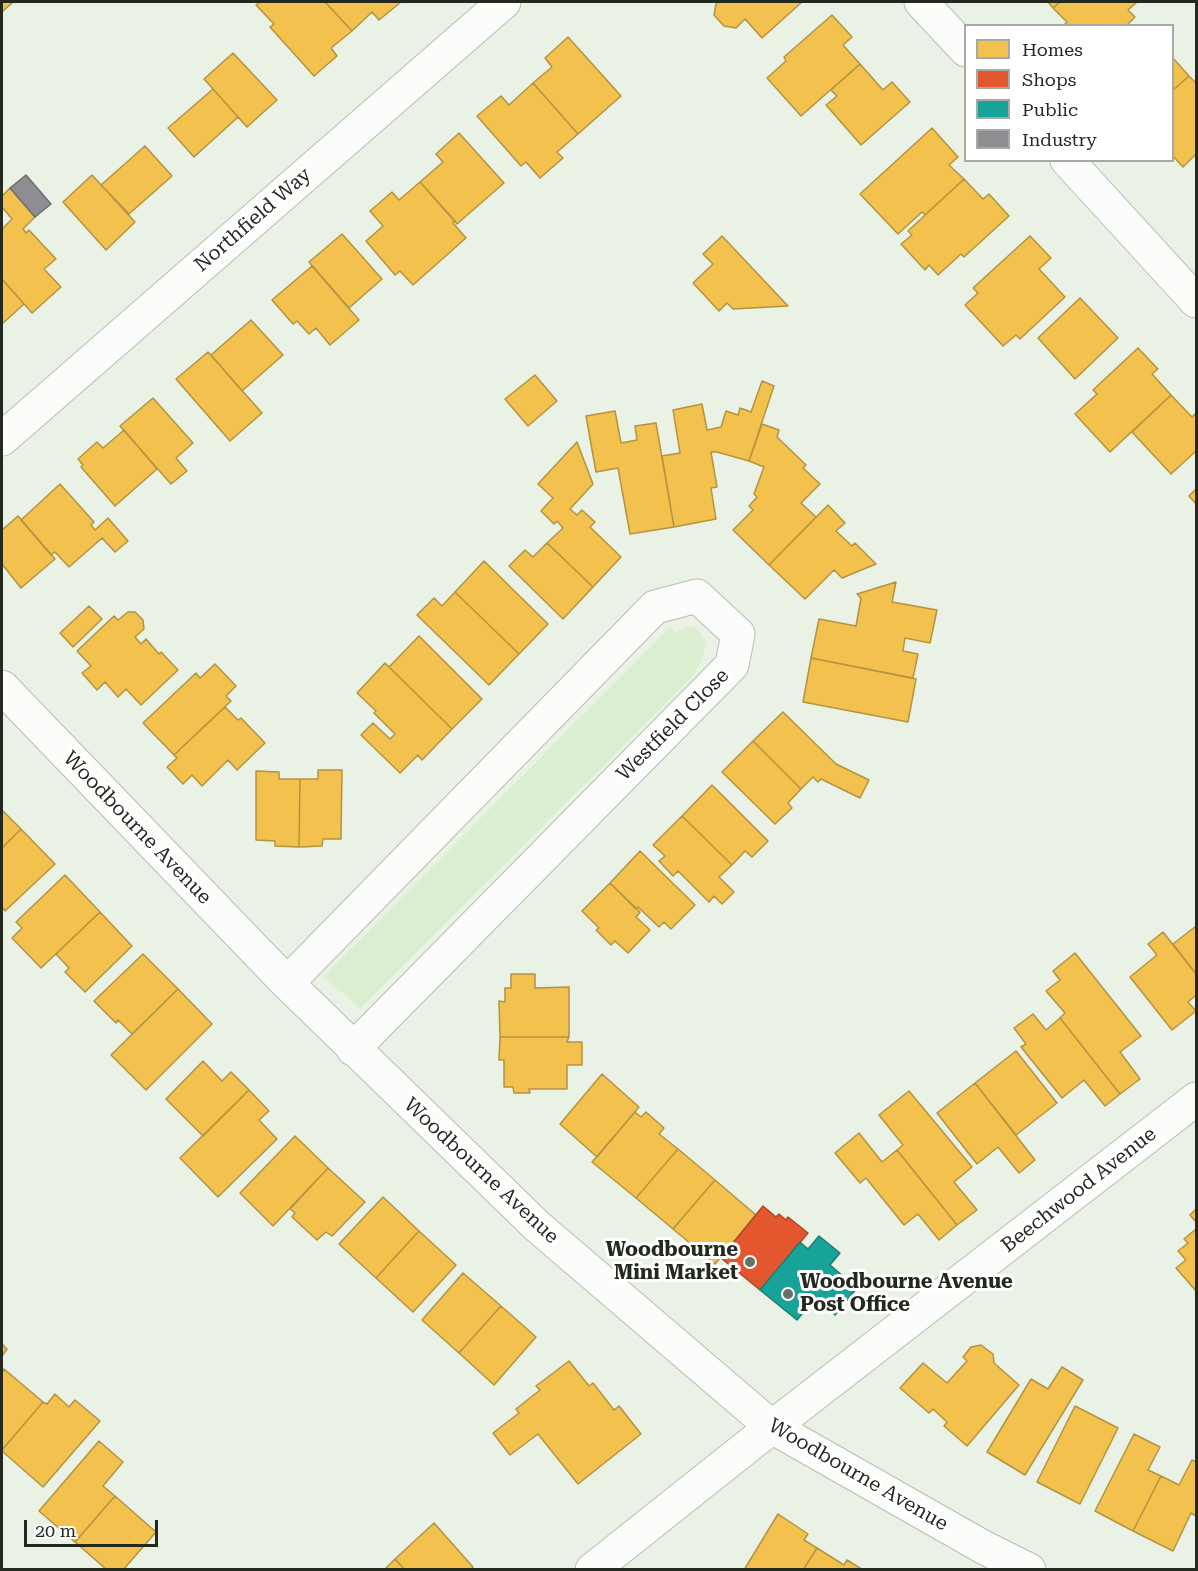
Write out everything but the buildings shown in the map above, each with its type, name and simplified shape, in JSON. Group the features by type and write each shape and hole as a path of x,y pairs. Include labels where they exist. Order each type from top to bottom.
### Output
{"street":[{"name":"Northfield Way","path":"2,439 504,2"},
{"path":"921,2 964,48"},
{"path":"1069,162 1197,301"},
{"name":"Westfield Close","path":"287,983 655,607 697,596 738,634 732,665 353,1049"},
{"name":"Woodbourne Avenue","path":"2,687 287,983 537,1226 772,1427 983,1547 1029,1569"},
{"name":"Beechwood Avenue","path":"592,1569 1197,1099"}],"green space":[{"path":"670,627 676,632 686,627 696,627 707,643 693,676 360,1009 324,976"}],"place":[{"name":"Woodbourne Mini Market","path":"750,1262"},
{"name":"Woodbourne Avenue Post Office","path":"788,1294"}]}
